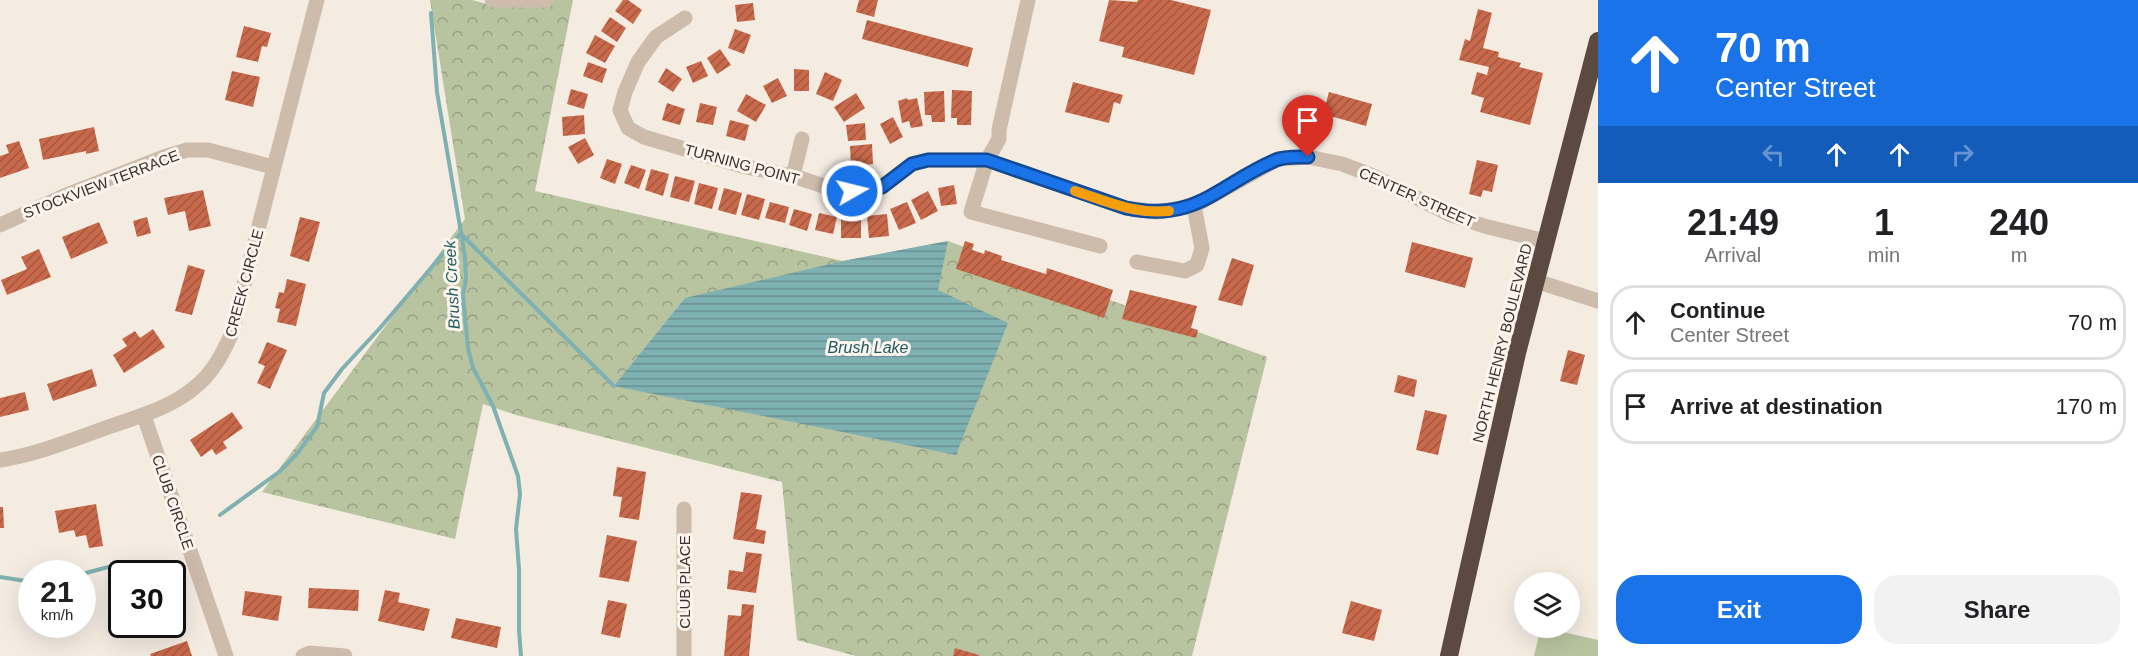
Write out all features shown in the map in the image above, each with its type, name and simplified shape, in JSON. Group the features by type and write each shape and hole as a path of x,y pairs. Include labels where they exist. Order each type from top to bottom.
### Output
{"highway":[{"name":"NORTH HENRY BOULEVARD","path":"1449,656 1516,353 1598,41"}],"street":[{"name":"CREEK CIRCLE","path":"0,460 64,444 144,416 178,400 212,371 231,335 317,0"},
{"path":"492,0 547,0"},
{"path":"1028,0 999,130 999,139 987,160 971,212 1100,246"},
{"name":"TURNING POINT","path":"685,18 656,37 638,62 625,92 620,110 627,128 644,137 746,166 793,176 831,188 852,191 882,187 912,164 928,160 987,160"},
{"path":"793,176 802,139"},
{"name":"STOCKVIEW TERRACE","path":"0,225 74,192 187,150 217,152 273,167"},
{"name":"CENTER STREET","path":"987,160 1126,208 1157,212 1194,206 1278,159 1308,157 1342,164 1371,175 1451,215 1484,226 1545,241"},
{"path":"1137,262 1185,271 1197,266 1202,248 1194,206"},
{"path":"1536,281 1598,301"},
{"name":"CLUB CIRCLE","path":"144,416 226,656"},
{"name":"CLUB PLACE","path":"684,509 684,656"},
{"path":"303,656 310,653 345,656"}],"green space":[{"path":"430,0 472,0 498,7 518,0 573,0 535,191 843,261 948,241 1267,357 1192,656 856,656 797,640 782,482 516,415 483,404 455,539 262,492 465,219"},
{"path":"1580,636 1598,640 1598,656 1534,656 1538,638 1580,638"}],"water":[{"name":"Brush Lake","path":"948,241 938,290 1008,323 956,455 614,386 685,298 843,261"}],"building":[{"path":"623,0 628,0 642,10 633,24 615,11"},
{"path":"859,0 878,0 874,17 856,12"},
{"path":"1109,0 1137,2 1138,0 1171,0 1211,10 1194,75 1122,57 1124,47 1099,41"},
{"path":"753,3 755,20 737,22 735,5"},
{"path":"1478,9 1492,13 1483,48 1499,52 1498,57 1521,63 1519,67 1543,73 1530,125 1480,112 1484,98 1471,94 1477,72 1487,75 1489,67 1459,60 1465,39 1470,41"},
{"path":"610,17 626,28 617,42 601,31"},
{"path":"867,20 973,48 968,67 862,39"},
{"path":"244,26 271,33 267,47 262,46 258,62 236,57"},
{"path":"735,29 751,35 744,54 728,48"},
{"path":"595,35 615,46 605,63 586,53"},
{"path":"720,49 731,65 717,74 707,58"},
{"path":"701,61 708,76 693,83 686,67"},
{"path":"588,62 607,69 602,83 583,76"},
{"path":"666,68 682,79 673,92 658,82"},
{"path":"794,69 809,70 809,91 794,91"},
{"path":"232,71 260,77 253,107 225,100"},
{"path":"825,72 842,80 833,101 816,94"},
{"path":"778,78 787,96 772,103 763,86"},
{"path":"1073,82 1123,95 1120,104 1114,102 1109,123 1065,112"},
{"path":"571,89 588,94 584,109 567,104"},
{"path":"952,90 972,91 971,125 957,125 957,118 951,118"},
{"path":"944,91 945,122 932,122 931,115 925,115 924,92"},
{"path":"1329,92 1372,104 1366,126 1323,114"},
{"path":"856,93 865,108 844,122 834,107"},
{"path":"746,94 766,105 756,122 737,111"},
{"path":"907,98 908,100 917,98 923,126 911,128 909,121 902,123 898,101"},
{"path":"667,103 685,109 680,125 662,120"},
{"path":"700,103 717,107 713,125 696,122"},
{"path":"584,115 585,134 563,136 562,117"},
{"path":"893,117 903,137 890,144 880,124"},
{"path":"730,120 749,125 745,141 726,136"},
{"path":"865,123 866,140 848,141 846,125"},
{"path":"94,127 99,151 86,154 86,151 43,160 39,139"},
{"path":"585,138 594,155 578,164 568,147"},
{"path":"19,141 29,168 0,178 0,156 9,153 6,145"},
{"path":"872,144 873,164 851,166 850,146"},
{"path":"607,159 622,164 615,184 600,178"},
{"path":"1477,160 1498,165 1492,192 1483,190 1481,197 1469,194"},
{"path":"631,165 646,170 639,189 624,183"},
{"path":"651,169 669,174 663,196 645,190"},
{"path":"675,176 695,181 689,202 670,197"},
{"path":"699,183 718,188 712,209 694,204"},
{"path":"954,185 957,204 941,206 938,188"},
{"path":"724,188 742,193 736,215 718,210"},
{"path":"203,190 211,226 189,231 185,211 168,215 164,198"},
{"path":"928,191 938,211 921,220 911,200"},
{"path":"747,194 765,199 759,220 741,215"},
{"path":"770,202 789,207 785,223 765,218"},
{"path":"907,202 916,223 899,230 890,209"},
{"path":"794,209 812,214 807,231 789,225"},
{"path":"819,213 837,217 833,234 815,230"},
{"path":"887,214 889,236 869,238 867,216"},
{"path":"147,217 151,233 137,237 133,221"},
{"path":"300,217 320,222 309,262 290,256"},
{"path":"841,218 861,218 861,238 841,238"},
{"path":"99,222 108,243 71,259 62,237"},
{"path":"965,241 974,244 972,250 984,254 985,250 1002,256 1001,260 1046,274 1047,268 1113,290 1104,318 956,269"},
{"path":"1412,242 1473,258 1465,288 1405,272"},
{"path":"39,249 51,277 7,295 1,280 27,269 21,257"},
{"path":"1232,258 1254,265 1242,306 1218,300"},
{"path":"188,265 205,270 192,315 175,311"},
{"path":"287,279 306,284 296,326 277,322 280,309 275,308 279,292 284,293"},
{"path":"1130,290 1197,306 1191,328 1198,330 1196,338 1122,319"},
{"path":"153,329 165,347 124,373 113,355 127,346 122,339 135,331 140,338"},
{"path":"267,342 287,350 270,389 257,383 265,366 258,363"},
{"path":"1568,350 1585,355 1577,385 1560,381"},
{"path":"92,369 97,386 53,401 47,384"},
{"path":"1398,375 1417,380 1414,397 1394,392"},
{"path":"25,392 29,410 0,417 0,398"},
{"path":"1425,410 1447,415 1438,455 1416,450"},
{"path":"232,412 243,428 223,442 227,448 216,455 212,449 201,457 190,440"},
{"path":"617,467 646,472 639,520 619,517 622,497 613,496"},
{"path":"741,492 762,495 756,529 766,531 764,544 733,539"},
{"path":"96,504 103,546 89,548 86,535 76,537 74,530 59,533 55,511"},
{"path":"0,507 3,507 4,528 0,528"},
{"path":"607,535 637,541 629,582 599,577"},
{"path":"746,552 762,554 756,593 727,589 729,570 743,572"},
{"path":"309,588 359,590 358,611 308,608"},
{"path":"385,590 400,593 398,602 430,609 424,631 378,621"},
{"path":"245,591 282,596 278,621 242,615"},
{"path":"608,600 627,604 620,638 601,634"},
{"path":"1351,601 1382,610 1374,641 1342,633"},
{"path":"742,604 754,605 749,656 724,656 728,615 741,616"},
{"path":"456,618 501,627 497,648 451,638"},
{"path":"187,641 192,656 151,656 150,654"},
{"path":"955,648 979,655 979,656 953,656"}],"waterway":[{"name":"Brush Creek","path":"431,13 437,92 465,256 466,278 463,295 468,348 473,368 493,406 518,476 520,494 516,529 521,656"},
{"path":"220,515 279,472 296,455 317,427 324,393 342,369 460,234"},
{"path":"461,234 614,386"},
{"path":"96,570 108,567"},
{"path":"0,577 18,580"}],"slow traffic":[{"path":"1075,191 1141,212 1169,211"}],"route":[{"path":"852,191 882,187 912,164 928,160 987,160 1126,208 1141,212 1157,212 1194,206 1278,159 1308,157"}]}
